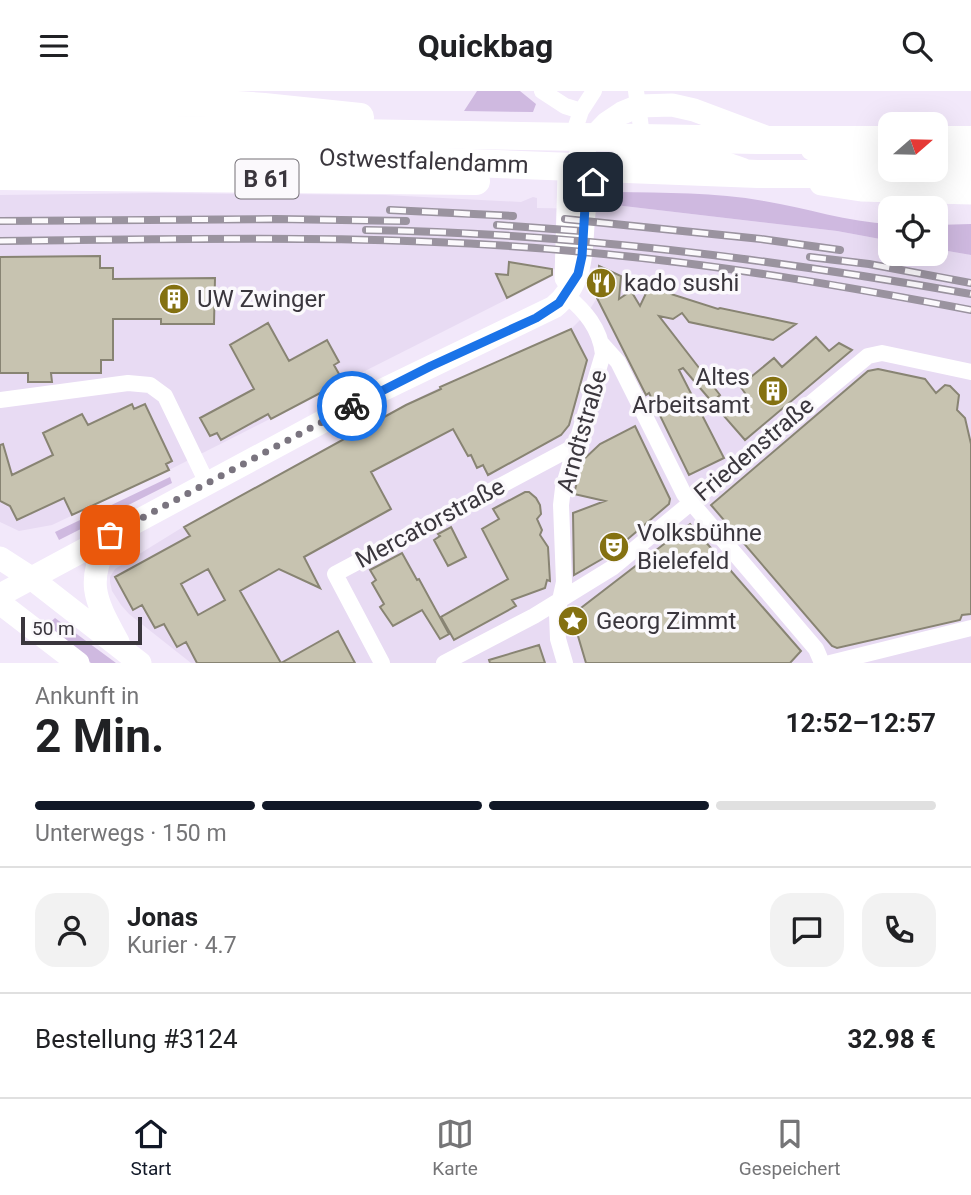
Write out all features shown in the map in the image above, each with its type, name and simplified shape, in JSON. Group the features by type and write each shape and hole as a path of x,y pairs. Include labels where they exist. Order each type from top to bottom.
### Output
{"highway":[{"name":"B 61","path":"0,101 153,101 264,107 386,120 470,133"},
{"name":"Ostwestfalendamm","path":"0,127 878,139"},
{"path":"948,139 971,139"},
{"name":"Ostwestfalendamm","path":"0,152 314,157 533,173"},
{"name":"B 61","path":"0,176 533,173 597,181 758,174 971,174"}],"street":[{"path":"542,91 565,106 581,111"},
{"path":"566,295 571,136 581,111 594,91"},
{"path":"569,175 587,144 607,123 638,98"},
{"path":"623,160 642,135 638,98"},
{"path":"638,98 706,114 789,144 878,158"},
{"path":"0,595 372,395 554,307 566,295 578,274 588,192 601,172 623,160 651,151 683,149 706,155 736,168 861,190 971,193"},
{"path":"948,160 971,159"},
{"name":"Arndtstraße","path":"565,663 558,639 557,614 564,582 561,505 568,468 601,366 602,344 586,311 566,295"},
{"path":"602,344 618,362 690,503 816,649 822,663"},
{"name":"Friedenstraße","path":"444,663 559,601 612,568 868,356 882,352 971,372"},
{"path":"0,400 128,383 150,385 165,396 207,483"},
{"name":"Mercatorstraße","path":"382,663 335,575 577,445"},
{"path":"110,535 96,566 94,585 108,623 131,656"},
{"path":"0,558 31,577 131,656"},
{"path":"0,603 78,663"},
{"path":"830,663 893,655 971,628"}],"shaded area":[{"path":"477,91 520,91 536,104 533,112 464,111"},
{"path":"615,192 709,194 746,198 878,223 878,239 837,231 615,205 604,209 605,199"},
{"path":"0,195 385,195 521,202 533,197 537,198 537,208 604,209 615,205 837,231 878,239 878,266 948,266 948,251 971,255 971,663 191,663 121,605 110,582 115,569 183,527 391,412 440,387 571,329 588,312 597,298 599,267 578,271 551,269 551,277 169,470 52,525 19,531 0,522"},
{"path":"971,224 971,255 948,251 948,225"},
{"path":"170,477 172,483 59,540 55,532"},
{"path":"55,618 116,663 91,663 45,627"}],"building":[{"path":"100,256 100,268 113,268 113,279 215,278 214,324 161,324 161,319 113,319 113,360 101,360 101,373 51,373 52,382 28,382 28,373 0,373 0,257"},
{"path":"509,262 552,269 552,275 507,298 496,274 508,275"},
{"path":"599,266 621,276 619,299 631,291 640,306 649,287 718,309 796,324 773,340 689,322 682,313 673,319 659,316 720,395 712,402 683,368 679,370 724,458 689,475 649,393 646,395 597,298"},
{"path":"268,323 289,361 327,340 339,362 334,365 343,381 271,419 268,414 221,440 217,433 210,436 200,418 254,389 230,345"},
{"path":"571,329 587,360 569,425 561,435 488,475 483,465 477,468 453,429 371,472 391,509 304,557 320,588 279,569 240,591 281,663 197,663 186,642 177,647 164,624 155,628 142,605 133,610 115,577 190,536 184,527 406,405 441,389 440,387","holes":["208,569 225,600 198,615 181,584"]},
{"name":"Altes Arbeitsamt","path":"816,337 829,351 839,343 852,350 745,440 723,415 747,396 740,386 774,358 782,367"},
{"path":"878,369 925,379 936,393 945,385 950,386 959,395 957,410 965,418 971,444 971,614 962,615 960,620 837,648 832,646 711,505 868,371"},
{"path":"132,404 134,409 145,404 172,461 166,464 169,470 72,515 64,498 17,520 10,506 0,501 0,445 3,444 12,475 53,455 43,433 82,414 88,425"},
{"path":"635,426 670,499 669,504 609,555 574,575 573,513 605,501 574,494 582,461 600,444"},
{"path":"525,492 536,498 540,505 541,514 537,519 542,530 540,535 548,547 550,581 547,580 545,588 512,600 516,606 454,640 441,617 508,579 482,529 499,519 493,509"},
{"path":"690,524 801,651 790,663 586,663 578,636 577,611"},
{"path":"451,527 466,557 448,566 434,540 440,536 438,534"},
{"path":"402,553 449,634 440,639 422,610 393,626 380,607 384,604 372,583 376,580 370,570"},
{"path":"338,631 355,663 281,663"},
{"path":"539,645 545,663 490,663 489,660"}],"railway":[{"path":"390,210 513,216"},
{"path":"565,219 840,250"},
{"path":"0,221 406,221"},
{"path":"497,225 581,231"},
{"path":"366,230 518,236 670,250 971,294"},
{"path":"0,241 302,239 529,247 742,271 971,310"},
{"path":"810,257 869,264 971,283"}],"way so far":[{"path":"110,535 352,406"}],"place":[{"name":"kado sushi","path":"601,283"},
{"name":"UW Zwinger","path":"174,299"},
{"name":"Altes Arbeitsamt","path":"773,391"},
{"name":"Volksbühne Bielefeld","path":"614,547"},
{"name":"Georg Zimmt","path":"573,621"}],"route":[{"path":"352,406 536,318 559,303 578,274 582,256 585,207 593,182"}]}
